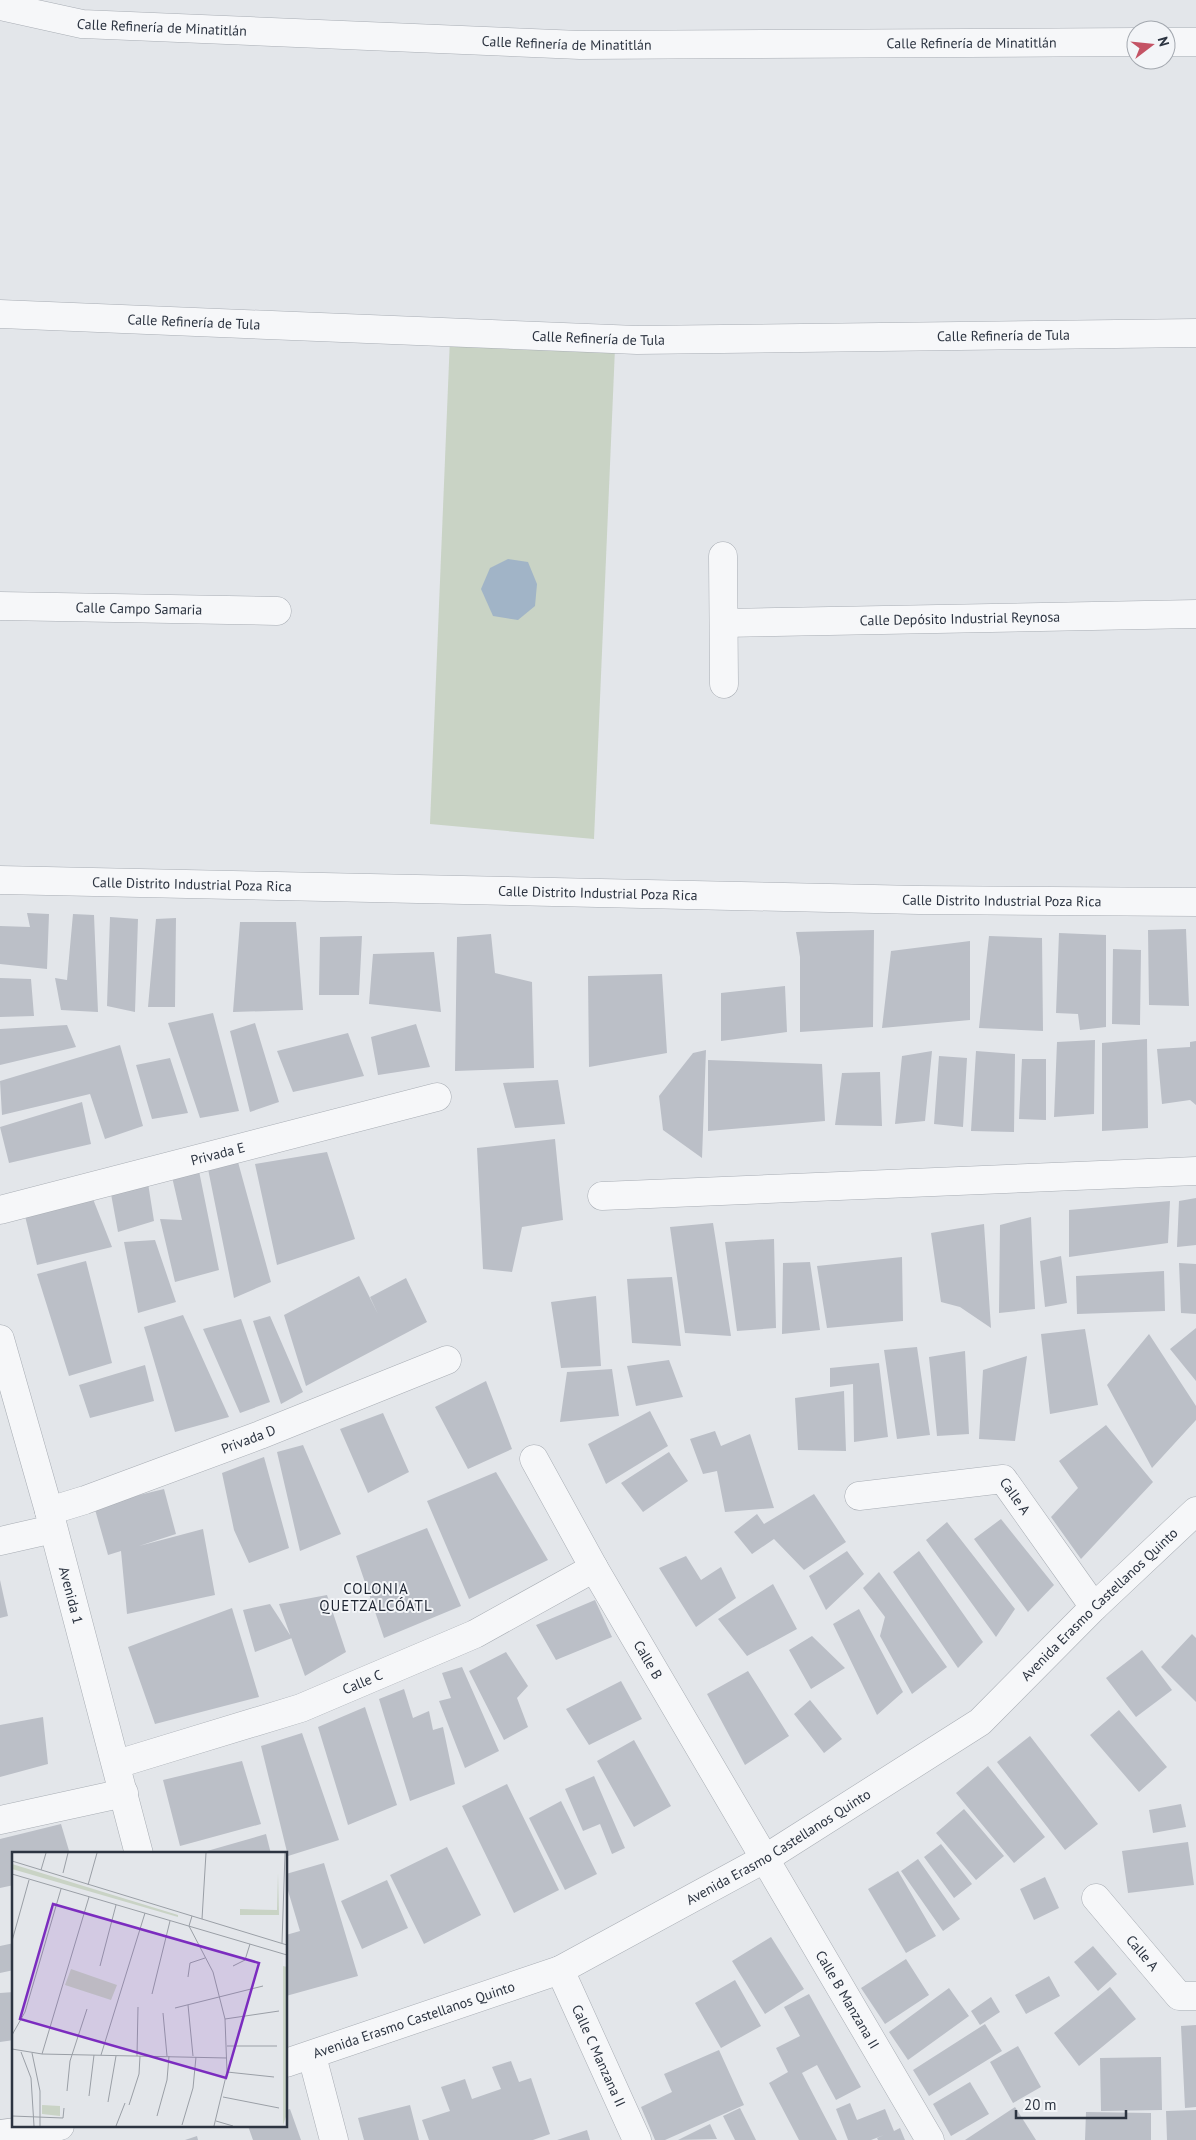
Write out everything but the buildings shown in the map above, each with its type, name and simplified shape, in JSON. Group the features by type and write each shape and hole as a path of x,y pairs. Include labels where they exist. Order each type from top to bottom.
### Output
{"street":[{"name":"Calle Refinería de Minatitlán","path":"0,6 82,24 580,45 1126,42"},
{"path":"1176,42 1196,42"},
{"name":"Calle Refinería de Tula","path":"0,314 637,340 1196,333"},
{"path":"723,556 724,684"},
{"name":"Calle Campo Samaria","path":"0,606 277,612"},
{"name":"Calle Depósito Industrial Reynosa","path":"724,624 1196,614"},
{"name":"Calle Distrito Industrial Poza Rica","path":"0,880 919,900 1196,902"},
{"name":"Privada E","path":"0,1210 437,1097"},
{"path":"602,1196 1196,1171"},
{"name":"Avenida 1","path":"0,1339 117,1764 139,1852"},
{"name":"Privada D","path":"0,1541 51,1520 85,1500 260,1435 446,1360"},
{"name":"Calle B","path":"534,1459 594,1568 766,1858"},
{"name":"Calle A","path":"859,1496 1003,1479 1094,1606"},
{"name":"Avenida Erasmo Castellanos Quinto","path":"299,2059 560,1970 766,1858 980,1722 1094,1606 1196,1511"},
{"name":"Calle C","path":"117,1764 301,1708 475,1634 594,1568"},
{"path":"0,1820 124,1792"},
{"name":"Calle B Manzana II","path":"766,1858 930,2140"},
{"name":"Calle A","path":"1096,1898 1179,1996 1196,1996"},
{"name":"Calle C Manzana II","path":"560,1970 637,2140"},
{"path":"299,2059 334,2140"},
{"path":"0,2134 46,2128"}],"green space":[{"path":"450,338 615,348 594,839 430,824"}],"water":[{"path":"508,559 528,562 537,584 535,606 518,620 493,616 481,589 490,568"}],"district":[{"name":"COLONIA QUETZALCÓATL","path":"376,1598"}]}
